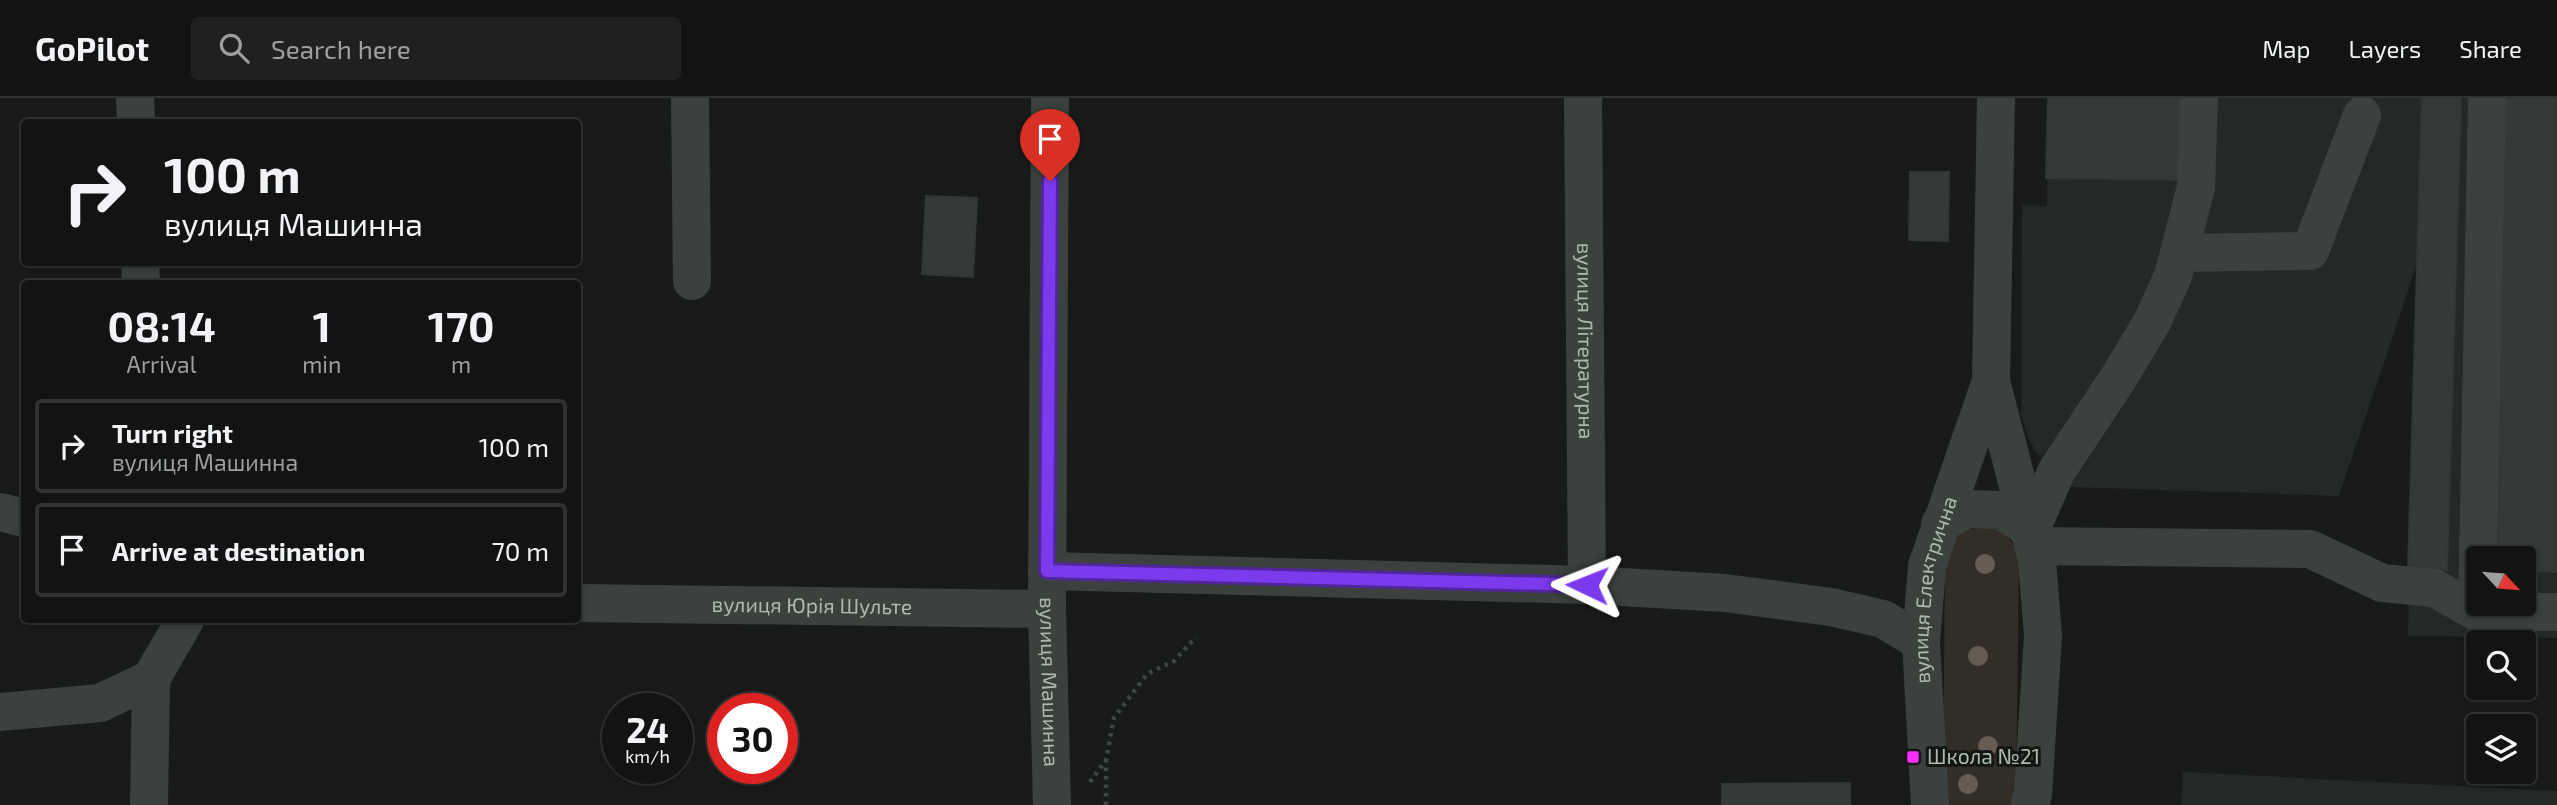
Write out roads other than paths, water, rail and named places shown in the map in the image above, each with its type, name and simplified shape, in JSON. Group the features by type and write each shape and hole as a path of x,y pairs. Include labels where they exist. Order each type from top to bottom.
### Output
{"street":[{"path":"135,98 135,119"},
{"path":"690,98 692,281"},
{"name":"вулиця Машинна","path":"1050,98 1047,609 1067,798"},
{"name":"вулиця Літературна","path":"1583,98 1587,585"},
{"name":"вулиця Електрична","path":"1996,98 1991,381 2033,538 2043,636 2042,679 2030,805"},
{"path":"2033,538 2056,472 2152,322 2173,276 2196,187 2199,98"},
{"path":"2478,546 2487,98"},
{"path":"2179,253 2309,251 2362,115"},
{"name":"вулиця Електрична","path":"1930,805 1921,642 1927,566 1991,381"},
{"path":"1940,524 1968,509 2001,510 2033,538 2310,549 2382,583 2434,588 2466,606"},
{"path":"0,512 21,517"},
{"path":"1047,571 1587,585 1725,593 1831,607 1883,619 1921,642"},
{"path":"1831,607 1885,601 1926,584"},
{"name":"вулиця Юрія Шульте","path":"581,603 1047,609"},
{"path":"2536,612 2557,612"},
{"path":"149,805 151,679 183,623"},
{"path":"0,712 100,703 151,679"}],"place":[{"name":"Школа №21","path":"1913,757"}]}
